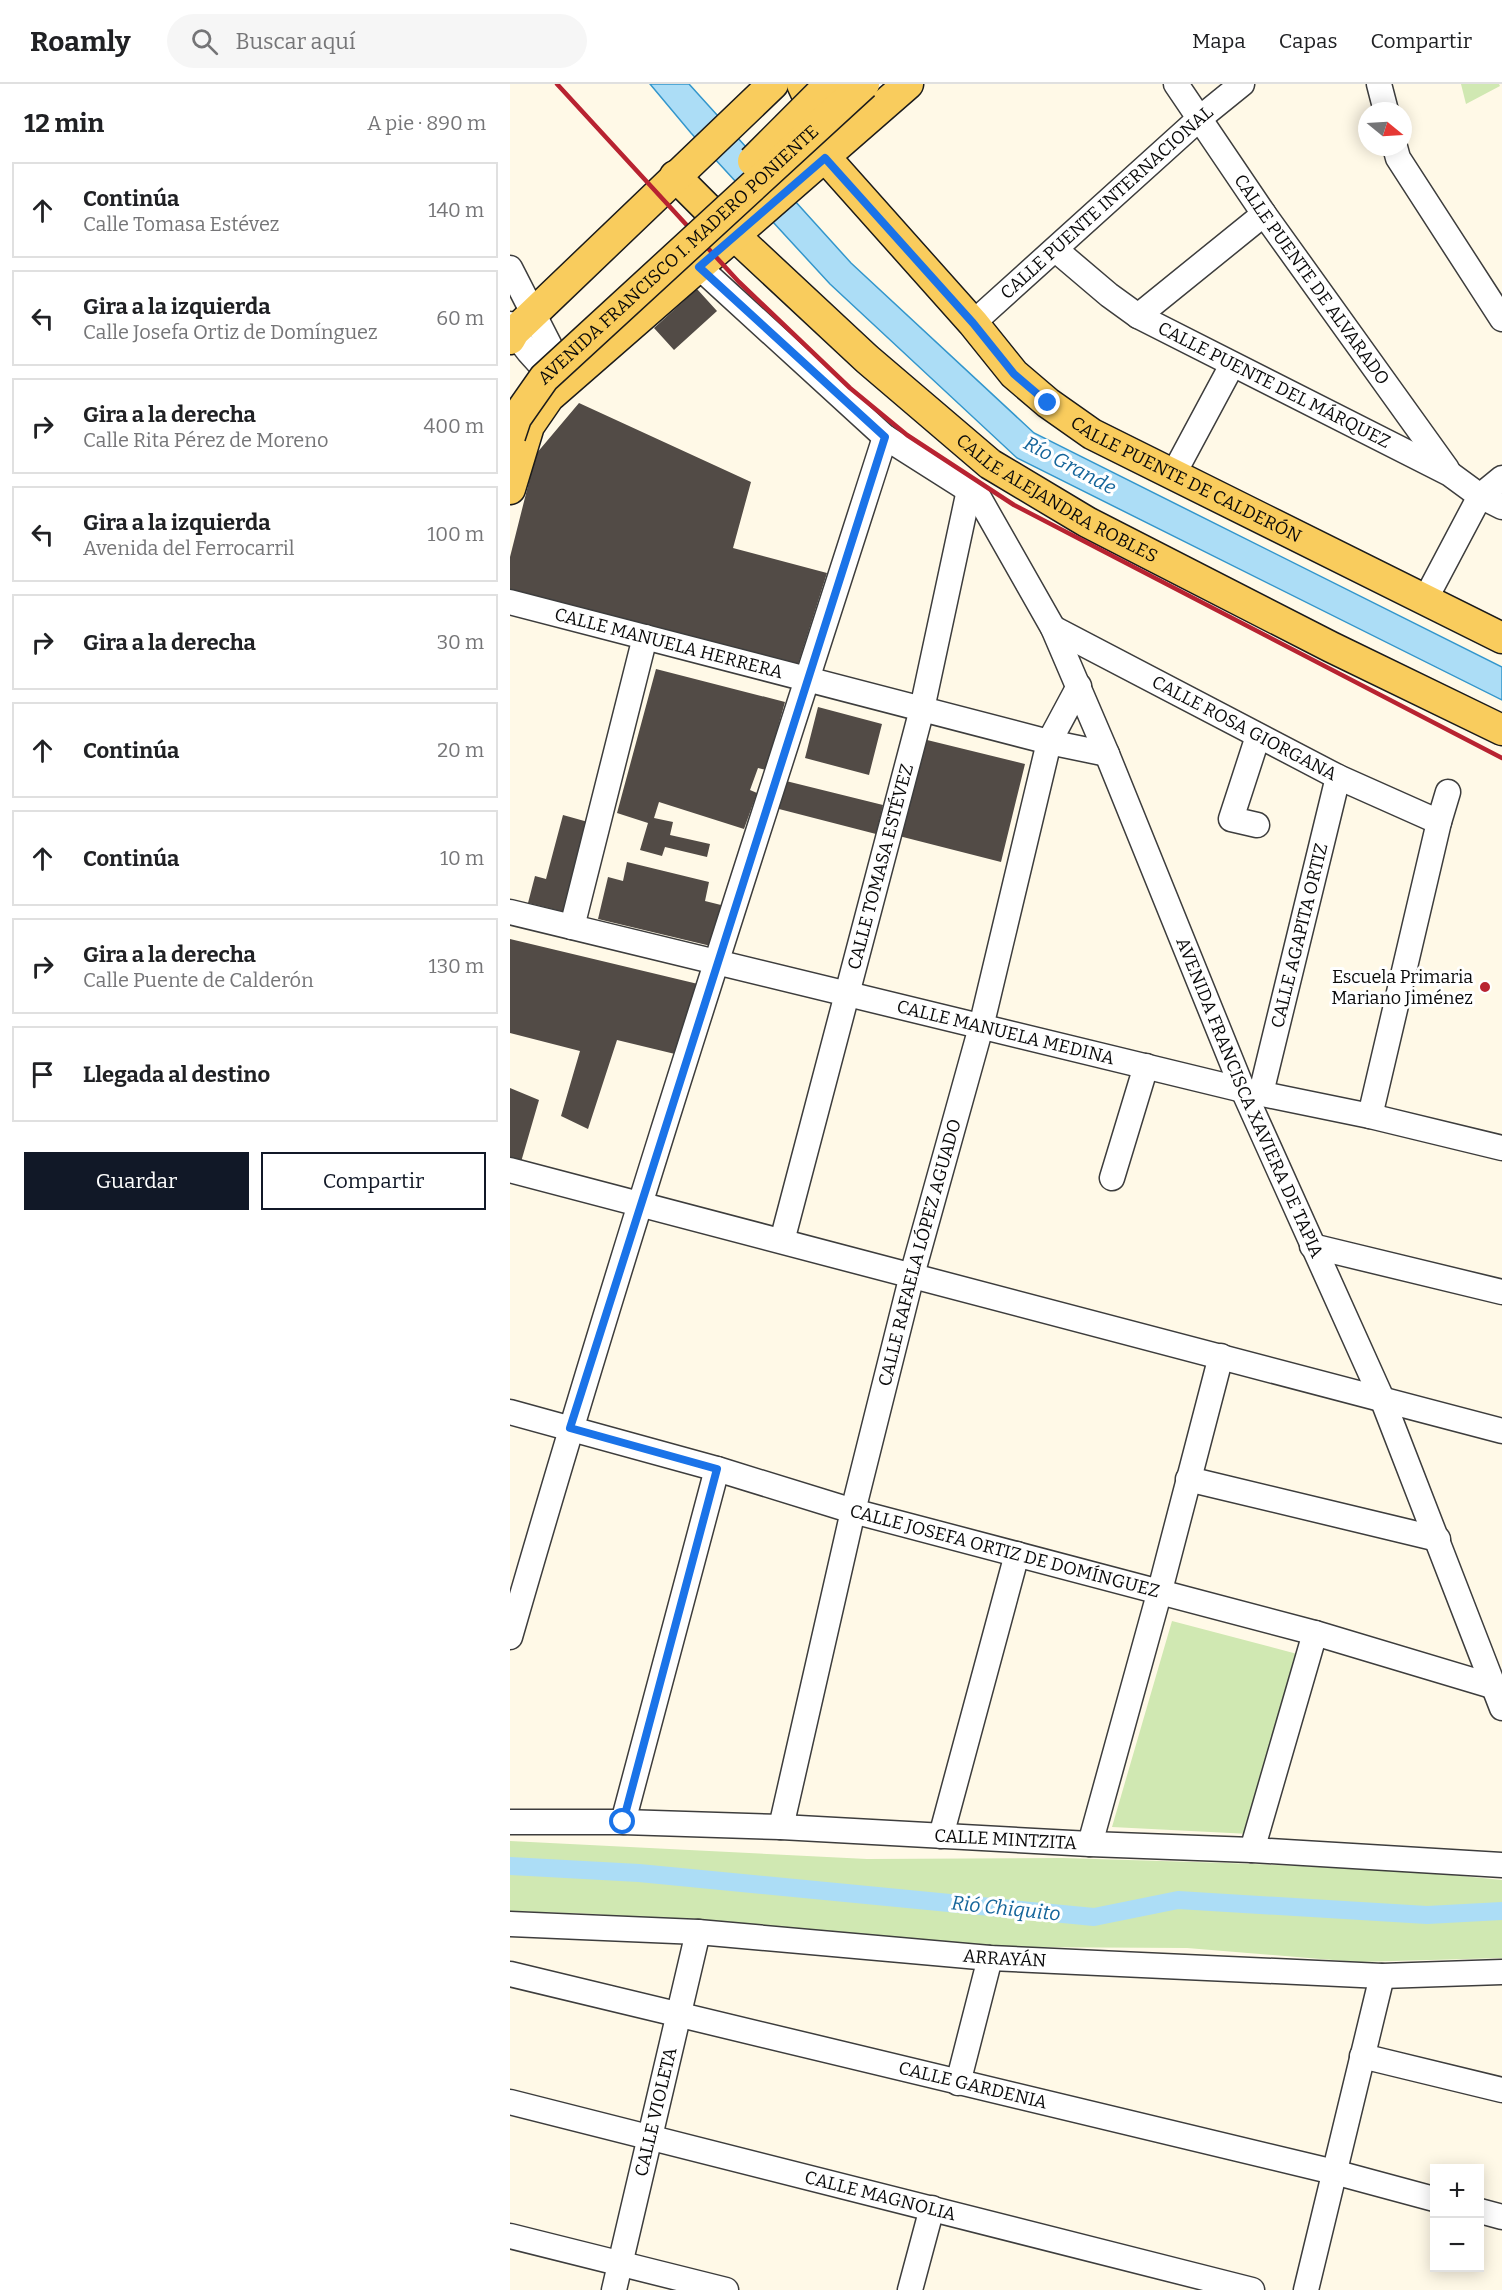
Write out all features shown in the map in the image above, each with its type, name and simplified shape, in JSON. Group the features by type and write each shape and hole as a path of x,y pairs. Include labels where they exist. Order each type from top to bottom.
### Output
{"main road":[{"path":"734,120 742,97 742,84"},
{"path":"517,327 772,84"},
{"path":"802,84 818,118 825,158"},
{"name":"AVENIDA FRANCISCO I. MADERO PONIENTE","path":"510,391 529,364 716,199 830,84"},
{"name":"AVENIDA FRANCISCO I. MADERO PONIENTE","path":"510,436 516,418 544,378 864,84"},
{"name":"AVENIDA FRANCISCO I. MADERO PONIENTE","path":"510,489 529,426 549,397 908,84"},
{"name":"CALLE PUENTE DE CALDERÓN","path":"825,158 973,323 1014,374 1048,403 1092,434 1502,638"},
{"name":"CALLE ALEJANDRA ROBLES","path":"684,168 867,359 990,464 1087,522 1331,647 1502,730"}],"street":[{"name":"CALLE PUENTE DE ALVARADO","path":"1176,84 1264,214 1450,474"},
{"name":"CALLE PUENTE INTERNACIONAL","path":"973,323 1200,118 1242,84"},
{"path":"1379,84 1384,102"},
{"path":"1397,156 1502,320"},
{"path":"1138,316 1264,214"},
{"name":"CALLE PUENTE DEL MÁRQUEZ","path":"1056,250 1109,295 1138,316 1450,474 1480,496 1502,507"},
{"path":"699,267 885,437 973,493"},
{"path":"510,268 517,327 553,352 567,381"},
{"path":"1173,474 1232,365"},
{"path":"510,1637 570,1428 640,1204 885,437"},
{"path":"1425,600 1480,496 1502,478"},
{"name":"AVENIDA FRANCISCA XAVIERA DE TAPIA","path":"973,493 1053,628 1252,1092 1312,1246 1383,1401 1499,1695"},
{"name":"CALLE TOMASA ESTÉVEZ","path":"782,1241 922,709 973,493"},
{"name":"CALLE MANUELA HERRERA","path":"510,602 1049,742 1107,754"},
{"name":"CALLE ROSA GIORGANA","path":"1053,628 1338,777 1439,822"},
{"path":"572,927 645,637"},
{"name":"CALLE RAFAELA LÓPEZ AGUADO","path":"781,1827 853,1511 912,1275 981,1026 1049,742 1078,686"},
{"path":"1257,825 1231,819 1258,736"},
{"name":"CALLE AGAPITA ORTIZ","path":"1252,1092 1338,777"},
{"path":"1370,1116 1448,792"},
{"name":"CALLE MANUELA MEDINA","path":"510,912 1252,1092 1370,1116 1502,1148"},
{"path":"1112,1178 1146,1066"},
{"path":"510,1170 1502,1431"},
{"path":"1312,1246 1502,1292"},
{"path":"1090,1844 1159,1594 1221,1356"},
{"name":"CALLE JOSEFA ORTIZ DE DOMÍNGUEZ","path":"510,1412 717,1469 853,1511 1159,1594 1315,1633 1499,1695"},
{"path":"623,1822 717,1469"},
{"path":"1188,1479 1438,1539"},
{"path":"941,1836 1017,1554"},
{"path":"1252,1850 1315,1633"},
{"name":"CALLE MINTZITA","path":"510,1822 623,1822 781,1827 1090,1844 1252,1850 1502,1865"},
{"name":"ARRAYÁN","path":"510,1924 698,1932 990,1958 1382,1976 1502,1972"},
{"name":"CALLE VIOLETA","path":"614,2290 698,1932"},
{"path":"958,2083 990,1958"},
{"name":"CALLE GARDENIA","path":"510,1974 1334,2172 1430,2198"},
{"path":"1305,2290 1382,1976"},
{"path":"1362,2056 1502,2090"},
{"name":"CALLE MAGNOLIA","path":"510,2102 1252,2290"},
{"path":"910,2290 932,2208"},
{"path":"1484,2212 1502,2217"},
{"path":"510,2236 726,2290"}],"green space":[{"path":"1461,84 1499,84 1500,86 1466,104"},
{"path":"1172,1621 1301,1655 1250,1834 1112,1827"},
{"path":"510,1841 867,1859 1062,1858 1227,1863 1402,1870 1502,1880 1502,1958 1357,1962 1187,1948 1006,1947 838,1936 595,1914 510,1911"}],"water":[{"name":"Río Grande","path":"650,84 689,84 851,263 1034,433 1502,667 1502,700 1017,458 830,284 691,133"}],"building":[{"path":"697,289 717,311 674,350 654,328"},
{"path":"579,403 751,482 733,548 827,573 796,671 510,594 510,557 536,454"},
{"path":"656,669 785,702 766,770 758,768 750,790 757,793 744,829 659,802 654,818 673,822 670,835 710,844 707,857 665,847 662,856 640,850 648,823 617,813"},
{"path":"818,707 882,724 869,775 805,758"},
{"path":"923,739 1025,764 1001,862 899,836"},
{"path":"786,781 883,805 876,834 779,809"},
{"path":"563,815 588,822 564,912 528,903 535,876 546,879"},
{"path":"627,862 709,882 705,901 725,906 715,947 598,919 608,877 623,881"},
{"path":"510,939 698,984 675,1054 617,1040 588,1129 561,1116 580,1051 510,1033"},
{"path":"510,1088 539,1100 521,1162 510,1159"}],"waterway":[{"name":"Rió Chiquito","path":"510,1866 639,1873 1094,1917 1178,1900 1427,1915 1502,1911"}],"railway":[{"path":"557,84 739,282 850,388 907,435 1014,505 1502,758"}],"place":[{"name":"Escuela Primaria Mariano Jiménez","path":"1485,987"}],"route":[{"path":"623,1822 717,1469 570,1428 885,437 699,267 825,158 973,323 1014,374 1048,403"}]}
